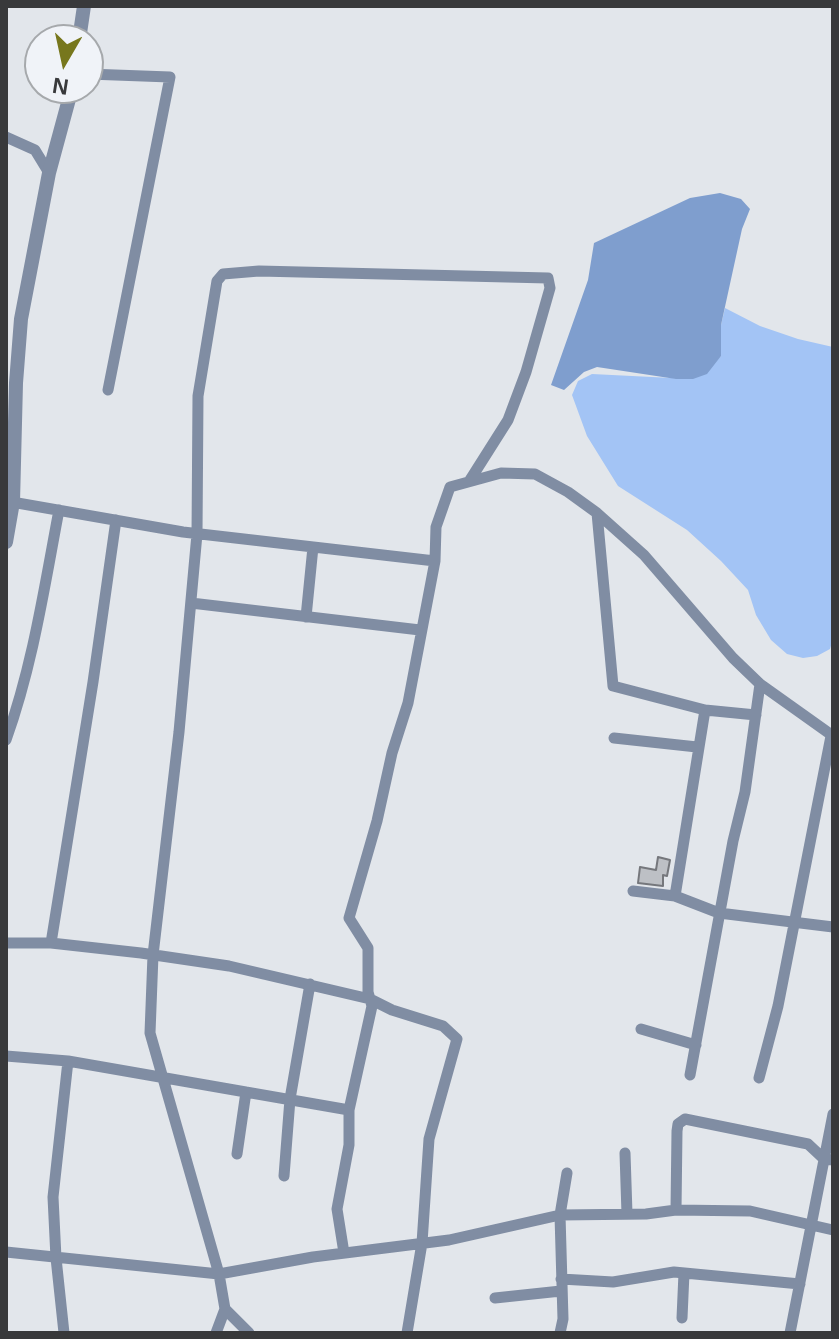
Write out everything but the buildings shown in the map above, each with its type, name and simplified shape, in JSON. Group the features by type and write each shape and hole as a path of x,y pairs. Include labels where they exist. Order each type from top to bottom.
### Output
{"street":[{"path":"104,75 170,77 108,390"},
{"path":"6,542 13,334 68,104"},
{"path":"6,137 35,150 49,173"},
{"path":"216,1333 225,1309 219,1274 150,1033 153,955 179,732 197,534 198,396 217,281 223,274 259,271 548,278 550,288 526,372 508,420 470,480"},
{"path":"344,1253 337,1209 349,1145 349,1110 372,1006 368,948 349,918 408,703 435,561 436,527 450,487 501,473 535,474 568,492 644,555 733,658 760,684 832,736 795,922 759,1078"},
{"path":"9,501 197,534 435,561"},
{"path":"6,740 24,690 39,627 59,510"},
{"path":"597,513 613,686 705,710 756,715"},
{"path":"51,943 116,520"},
{"path":"306,617 313,547"},
{"path":"191,603 420,630"},
{"path":"690,1075 719,913 745,792 760,684"},
{"path":"675,896 705,710"},
{"path":"614,738 697,747"},
{"path":"633,891 675,896 719,913 833,927"},
{"path":"6,943 51,943 229,966 370,999 392,1010 443,1026 457,1039 429,1139 422,1243 407,1333"},
{"path":"284,1176 291,1100 310,984"},
{"path":"641,1029 696,1045"},
{"path":"6,1056 68,1061 349,1110"},
{"path":"64,1333 53,1197 68,1061"},
{"path":"237,1154 246,1092"},
{"path":"790,1333 811,1226 829,1160 833,1114"},
{"path":"676,1210 677,1131 678,1124 685,1119 808,1144 829,1160"},
{"path":"625,1153 627,1214"},
{"path":"560,1333 563,1319 560,1215 567,1173"},
{"path":"6,1252 219,1274 344,1253 449,1240 560,1215 676,1210 750,1211 833,1230"},
{"path":"495,1298 561,1285 684,1273 800,1284"},
{"path":"682,1318 684,1273"},
{"path":"225,1309 249,1333"}],"shaded area":[{"path":"720,193 741,199 750,209 742,229 721,325 721,356 707,374 693,379 676,379 597,367 584,372 564,390 551,385 588,280 594,243 690,198"},
{"path":"725,308 760,326 833,347 833,639 830,649 817,656 803,658 787,654 771,640 756,615 748,590 721,561 687,530 618,486 587,436 572,395 578,381 592,374 692,379 721,356 721,325"}]}
